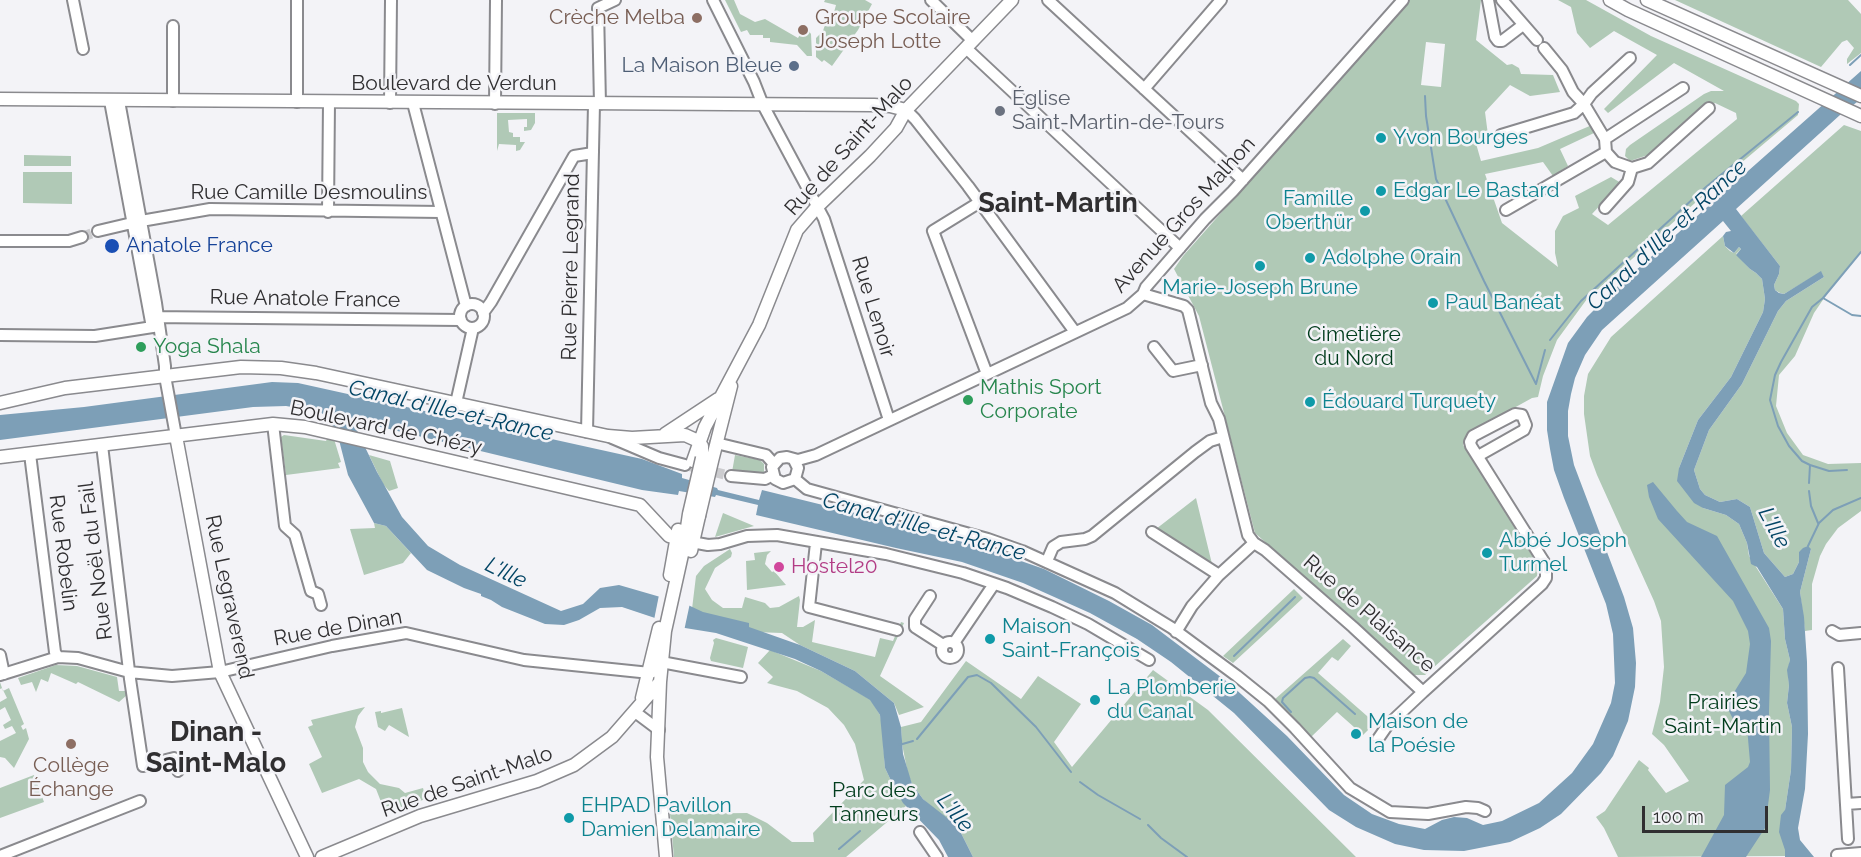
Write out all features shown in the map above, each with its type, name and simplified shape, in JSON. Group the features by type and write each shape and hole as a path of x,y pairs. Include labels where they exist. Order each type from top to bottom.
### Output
{"main road":[{"name":"Rue de Saint-Malo","path":"322,857 420,816 537,781 561,771 607,742 656,686 658,660 691,517 699,442 762,318 797,230 892,132 906,111 1012,0"},
{"path":"1610,0 1861,116"},
{"path":"1647,0 1861,96"},
{"name":"Boulevard de Verdun","path":"0,99 874,105 890,106 906,111"},
{"path":"0,403 65,388 166,380 241,367 281,368 316,373 608,436 685,435 699,442"},
{"name":"Rue de Saint-Malo","path":"691,517 698,461 716,443 735,373"},
{"path":"654,437 667,434 719,399"},
{"name":"Boulevard de Chézy","path":"0,457 102,445 175,431 273,424 305,427 640,505 669,536 685,539"},
{"name":"Rue Legraverend","path":"175,431 220,672 307,857"},
{"path":"685,539 691,517"},
{"name":"Rue de Saint-Malo","path":"638,708 650,673 658,660"},
{"path":"656,686 659,730 657,757 666,857"}],"street":[{"path":"74,0 83,49"},
{"path":"297,0 297,102"},
{"path":"390,103 391,0"},
{"path":"495,104 496,0"},
{"path":"598,4 615,0"},
{"name":"Rue Lenoir","path":"713,0 763,105 824,219 889,420"},
{"path":"931,0 970,45 1180,248"},
{"path":"1048,0 1243,180"},
{"path":"1144,89 1221,0"},
{"name":"Avenue Gros Malhon","path":"794,460 816,455 1120,312 1143,294 1146,286 1403,0"},
{"path":"1488,0 1495,37 1498,40 1502,41 1523,25"},
{"path":"1502,0 1562,70 1572,92 1584,104 1605,139 1606,152 1615,162 1632,168 1648,163 1709,108"},
{"name":"Rue Pierre Legrand","path":"586,432 593,153 597,104 598,4"},
{"path":"173,26 173,101"},
{"path":"1501,135 1574,113 1630,58"},
{"path":"1605,139 1683,88"},
{"path":"115,101 175,431"},
{"path":"328,212 329,102"},
{"path":"413,103 466,306"},
{"path":"906,111 980,202 1075,332"},
{"path":"1506,210 1606,152"},
{"path":"456,403 473,328 482,322 483,313 574,156 593,153"},
{"path":"1605,208 1628,182 1632,168"},
{"path":"980,202 933,231 987,374"},
{"name":"Rue Camille Desmoulins","path":"98,231 210,209 441,212"},
{"path":"0,241 69,241 82,237"},
{"path":"1143,294 1184,306 1188,310 1211,402 1219,419 1248,535 1254,543 1219,575 1192,606 1176,632"},
{"path":"466,306 478,306 483,313"},
{"path":"466,306 461,312 460,320 464,325 473,328"},
{"name":"Rue Anatole France","path":"0,335 95,336 155,322 460,320"},
{"path":"1154,346 1173,371 1202,365"},
{"path":"1515,414 1522,415 1526,425 1524,430 1478,456 1471,446 1473,436 1515,414"},
{"path":"273,424 285,525 295,535 312,591 318,594 321,605"},
{"path":"608,436 659,458 698,461"},
{"path":"1047,561 1053,547 1062,542 1092,536 1210,441 1223,437"},
{"path":"716,443 766,455 783,483 796,476"},
{"name":"Rue Noël du Fail","path":"102,445 129,672 143,766 174,758 178,771"},
{"name":"Rue Robelin","path":"30,454 55,652 58,657"},
{"name":"Avenue Gros Malhon","path":"796,476 816,455"},
{"name":"Rue de Plaisance","path":"1254,543 1273,557 1423,692 1546,578 1544,562 1478,456"},
{"path":"731,476 765,479 784,457 794,460 796,476 807,489 988,539 1047,561 1114,593 1176,632 1268,701 1350,788 1364,798 1390,812 1428,814 1466,807 1485,811"},
{"path":"1152,532 1219,575"},
{"path":"685,539 708,545 747,536 777,535 885,554 963,573 1052,607 1088,624 1149,660"},
{"path":"816,543 809,608 897,630"},
{"path":"930,596 915,620 915,627 943,645 948,641 954,643 994,584"},
{"path":"1832,631 1839,635 1861,633"},
{"name":"Rue de Dinan","path":"2,675 58,657 78,658 129,672 172,676 220,672 332,646 406,633 524,660 650,673"},
{"path":"0,655 2,675"},
{"path":"658,660 741,677"},
{"path":"1838,668 1848,839"},
{"path":"650,673 656,686"},
{"path":"1378,739 1387,726 1423,692"},
{"path":"638,708 659,730"},
{"path":"0,856 140,801"},
{"path":"1846,804 1861,803"},
{"path":"920,832 937,857"},
{"path":"1837,855 1861,853"}],"green space":[{"path":"725,0 734,0 740,14 755,22 765,19 798,38 805,26 811,34 812,56 807,56 797,45 770,42 770,38 763,38 763,35 750,35 747,30 741,32"},
{"path":"825,0 865,0 872,4 858,30 832,66 816,57 816,38 823,31 828,15 833,16 836,5 824,2"},
{"name":"Cimetière du Nord","path":"1409,0 1481,0 1476,40 1507,65 1512,64 1519,68 1521,74 1553,75 1560,92 1530,96 1510,85 1485,112 1488,135 1475,140 1481,161 1538,148 1592,125 1594,133 1560,149 1568,166 1553,176 1543,162 1485,174 1502,223 1558,267 1555,253 1555,231 1563,216 1579,208 1575,196 1611,177 1621,183 1592,214 1608,225 1737,119 1736,113 1715,103 1702,107 1648,155 1630,161 1625,156 1626,149 1630,145 1704,94 1711,91 1724,91 1674,63 1608,113 1604,109 1657,55 1614,31 1590,48 1577,33 1571,7 1558,0 1586,0 1651,36 1799,104 1798,115 1587,299 1557,340 1543,376 1538,397 1532,398 1467,434 1463,445 1538,565 1537,576 1425,675 1414,675 1255,533 1199,316 1174,269","holes":["1426,42 1445,44 1441,87 1421,85"]},
{"path":"1675,0 1848,0 1861,14 1861,53 1847,64 1847,59 1854,48 1847,40 1842,42 1821,67"},
{"path":"497,113 535,113 535,123 531,130 524,131 524,127 527,127 527,119 508,120 509,132 513,133 513,137 520,137 520,142 525,142 520,150 516,151 516,145 499,144 497,151"},
{"path":"1844,125 1861,131 1861,252 1814,313 1795,356 1779,375 1776,406 1787,433 1803,455 1828,464 1861,463 1861,511 1838,528 1820,556 1812,584 1812,630 1805,631 1800,592 1811,549 1799,552 1799,562 1793,574 1785,577 1764,553 1750,507 1737,499 1720,502 1705,495 1700,489 1694,470 1709,430 1742,384 1778,311 1786,301 1824,277 1821,272 1784,294 1775,290 1774,285 1780,266 1741,216"},
{"path":"24,155 71,156 71,166 24,166"},
{"path":"23,172 72,172 72,204 23,203"},
{"name":"Prairies Saint-Martin","path":"1723,236 1725,246 1734,253 1739,247 1741,249 1736,254 1762,279 1765,299 1763,312 1731,377 1698,420 1679,468 1703,508 1726,515 1739,524 1747,543 1749,556 1783,609 1785,639 1790,660 1787,703 1792,727 1791,770 1785,810 1786,856 1618,857 1596,817 1605,811 1639,760 1649,768 1648,770 1666,793 1689,781 1664,745 1652,734 1660,702 1664,667 1661,621 1590,456 1584,396 1588,374 1611,337"},
{"path":"284,435 326,441 328,437 334,439 341,462 338,463 340,468 286,475 281,437"},
{"path":"369,455 390,461 398,488 389,491 383,484"},
{"path":"735,455 760,460 764,464 764,472 761,475 732,472"},
{"path":"1196,498 1212,564 1156,529"},
{"path":"723,513 754,526 715,537"},
{"path":"374,523 386,526 411,553 403,563 364,575 350,529 375,528"},
{"path":"730,549 731,557 715,568 705,589 712,600 723,608 742,608 745,597 765,603 770,608 779,607 799,596 797,627 803,627 815,620 812,642 875,657 880,638 893,641 901,622 904,623 880,676 924,707 899,715 894,703 855,671 800,645 782,633 754,632 692,609 696,576 704,566"},
{"path":"771,551 767,555 765,564 786,585 747,590 746,561 755,560 754,553"},
{"path":"1294,589 1303,598 1233,663 1223,656"},
{"path":"716,638 748,647 743,668 711,661 713,640"},
{"path":"1343,639 1351,646 1338,661 1332,657 1318,673 1375,723 1363,735 1337,712 1311,737 1274,700"},
{"name":"Parc des Tanneurs","path":"770,650 821,671 871,700 880,715 885,768 906,806 846,857 674,857 670,814 747,813 767,823 792,842 814,842 813,833 864,780 855,744 844,725 828,708 797,691 767,683 773,677 758,663"},
{"path":"966,661 1021,699 1038,676 1081,704 1054,742 1072,767 1153,670 1208,710 1356,857 973,857 961,833 923,799 912,784 902,744 901,727 921,722"},
{"path":"56,665 77,666 117,677 119,691 127,691 127,695 119,702 78,682 76,684 51,673 48,682 41,679 36,692 32,682 21,685 18,678"},
{"path":"9,688 24,724 21,726 23,730 26,728 29,739 14,768 5,758 0,757 0,741 16,733 12,726 5,729 3,725 11,720 5,707 0,710 0,702 7,698 3,691"},
{"path":"365,707 358,716 355,727 363,748 363,762 368,772 380,784 399,788 405,793 423,788 426,799 385,812 376,789 359,779 322,793 309,764 322,757 308,727 313,725 311,720"},
{"path":"402,708 409,737 389,725 385,731 378,727 375,712 381,711 381,713"},
{"path":"34,775 44,802 0,818 0,788"}],"water":[{"path":"1861,71 1861,99 1840,115 1736,209 1780,266 1774,285 1775,290 1784,294 1821,271 1824,277 1786,301 1778,311 1742,384 1709,430 1694,470 1700,489 1705,495 1720,502 1737,499 1750,507 1764,553 1785,577 1793,574 1799,562 1799,552 1808,546 1811,549 1800,592 1807,662 1808,734 1805,789 1798,828 1800,840 1814,857 1785,857 1779,832 1791,770 1792,727 1787,703 1789,685 1787,670 1790,660 1785,639 1783,609 1757,567 1751,564 1747,543 1739,524 1726,515 1694,503 1677,481 1679,468 1698,420 1731,377 1763,312 1765,299 1762,279 1736,255 1741,249 1739,247 1734,253 1725,246 1723,236 1726,232 1731,231 1723,221 1602,330 1585,355 1571,394 1568,436 1574,465 1624,597 1633,628 1636,663 1635,687 1628,721 1613,756 1601,773 1561,814 1540,828 1510,842 1464,851 1424,850 1395,844 1356,827 1329,810 1234,713 1171,662 1137,639 1090,613 1023,583 962,562 756,515 758,505 716,495 715,497 679,491 678,495 642,490 352,420 402,517 428,546 460,565 561,611 583,604 600,588 619,585 688,605 703,612 749,623 749,627 800,645 855,671 894,703 901,727 903,754 912,784 923,799 951,821 961,833 973,857 948,857 939,840 903,803 895,789 885,768 880,715 870,700 821,671 795,659 716,633 685,628 622,607 600,608 579,620 564,625 545,624 502,607 481,594 427,570 386,526 374,523 348,475 339,440 329,418 320,412 286,406 253,407 0,440 0,415 84,407 272,382 298,383 642,459 682,474 682,478 759,500 762,490 900,524 978,546 1044,569 1152,625 1230,684 1287,736 1344,795 1372,814 1399,824 1425,829 1442,820 1454,817 1467,818 1483,825 1502,821 1539,803 1572,773 1593,744 1611,703 1615,683 1613,634 1606,604 1554,470 1547,430 1547,402 1568,343 1587,317 1617,287"},
{"path":"1653,482 1687,522 1717,536 1769,628 1771,641 1770,790 1765,828 1746,857 1701,857 1724,815 1725,785 1748,767 1750,762 1747,727 1733,719 1728,702 1746,673 1750,644 1748,631 1733,601 1658,519 1647,485"}],"pier":[{"path":"659,595 690,603 684,631 654,620"}],"waterway":[{"path":"1850,65 1861,55"},
{"path":"1425,96 1436,179 1536,384"},
{"name":"Canal d'Ille-et-Rance","path":"1550,340 1581,301 1706,187 1798,112"},
{"path":"1861,252 1823,298 1852,315 1861,316"},
{"path":"1809,483 1810,465 1802,461 1789,446 1778,426 1770,400 1775,375 1781,362 1812,307 1823,298"},
{"path":"1536,384 1545,350"},
{"path":"1810,465 1829,471 1847,470"},
{"path":"1809,491 1811,506 1818,523"},
{"path":"1808,546 1819,523 1833,510 1861,498"},
{"path":"1234,656 1295,597"},
{"path":"917,739 968,677 977,675 991,683 1036,727 1071,772"},
{"path":"1291,712 1282,702 1283,698 1305,678 1310,677 1355,714"},
{"path":"899,745 913,741"},
{"path":"1080,782 1140,819"},
{"path":"1148,825 1161,838 1187,857"},
{"path":"839,849 860,831"}],"tunnel":[{"path":"82,237 98,231"},
{"path":"685,465 731,476"}],"place":[{"name":"Crèche Melba","path":"697,18"},
{"name":"Groupe Scolaire Joseph Lotte","path":"803,30"},
{"name":"La Maison Bleue","path":"794,66"},
{"name":"Église Saint-Martin-de-Tours","path":"1000,111"},
{"name":"Yvon Bourges","path":"1381,138"},
{"name":"Edgar Le Bastard","path":"1381,191"},
{"name":"Famille Oberthür","path":"1365,211"},
{"name":"Anatole France","path":"112,246"},
{"name":"Adolphe Orain","path":"1310,258"},
{"name":"Marie-Joseph Brune","path":"1260,266"},
{"name":"Paul Banéat","path":"1433,303"},
{"name":"Yoga Shala","path":"141,347"},
{"name":"Mathis Sport Corporate","path":"968,400"},
{"name":"Édouard Turquety","path":"1310,402"},
{"name":"Abbé Joseph Turmel","path":"1487,553"},
{"name":"Hostel20","path":"779,567"},
{"name":"Maison Saint-François","path":"990,639"},
{"name":"La Plomberie du Canal","path":"1095,700"},
{"name":"Maison de la Poésie","path":"1356,734"},
{"name":"Collège Échange","path":"71,744"},
{"name":"EHPAD Pavillon Damien Delamaire","path":"569,818"}],"district":[{"name":"Saint-Martin","path":"1058,204"},
{"name":"Dinan - Saint-Malo","path":"216,748"}],"water label":[{"name":"L'Ille","path":"1774,528"},
{"name":"L'Ille","path":"506,573"},
{"name":"L'Ille","path":"955,813"}]}
